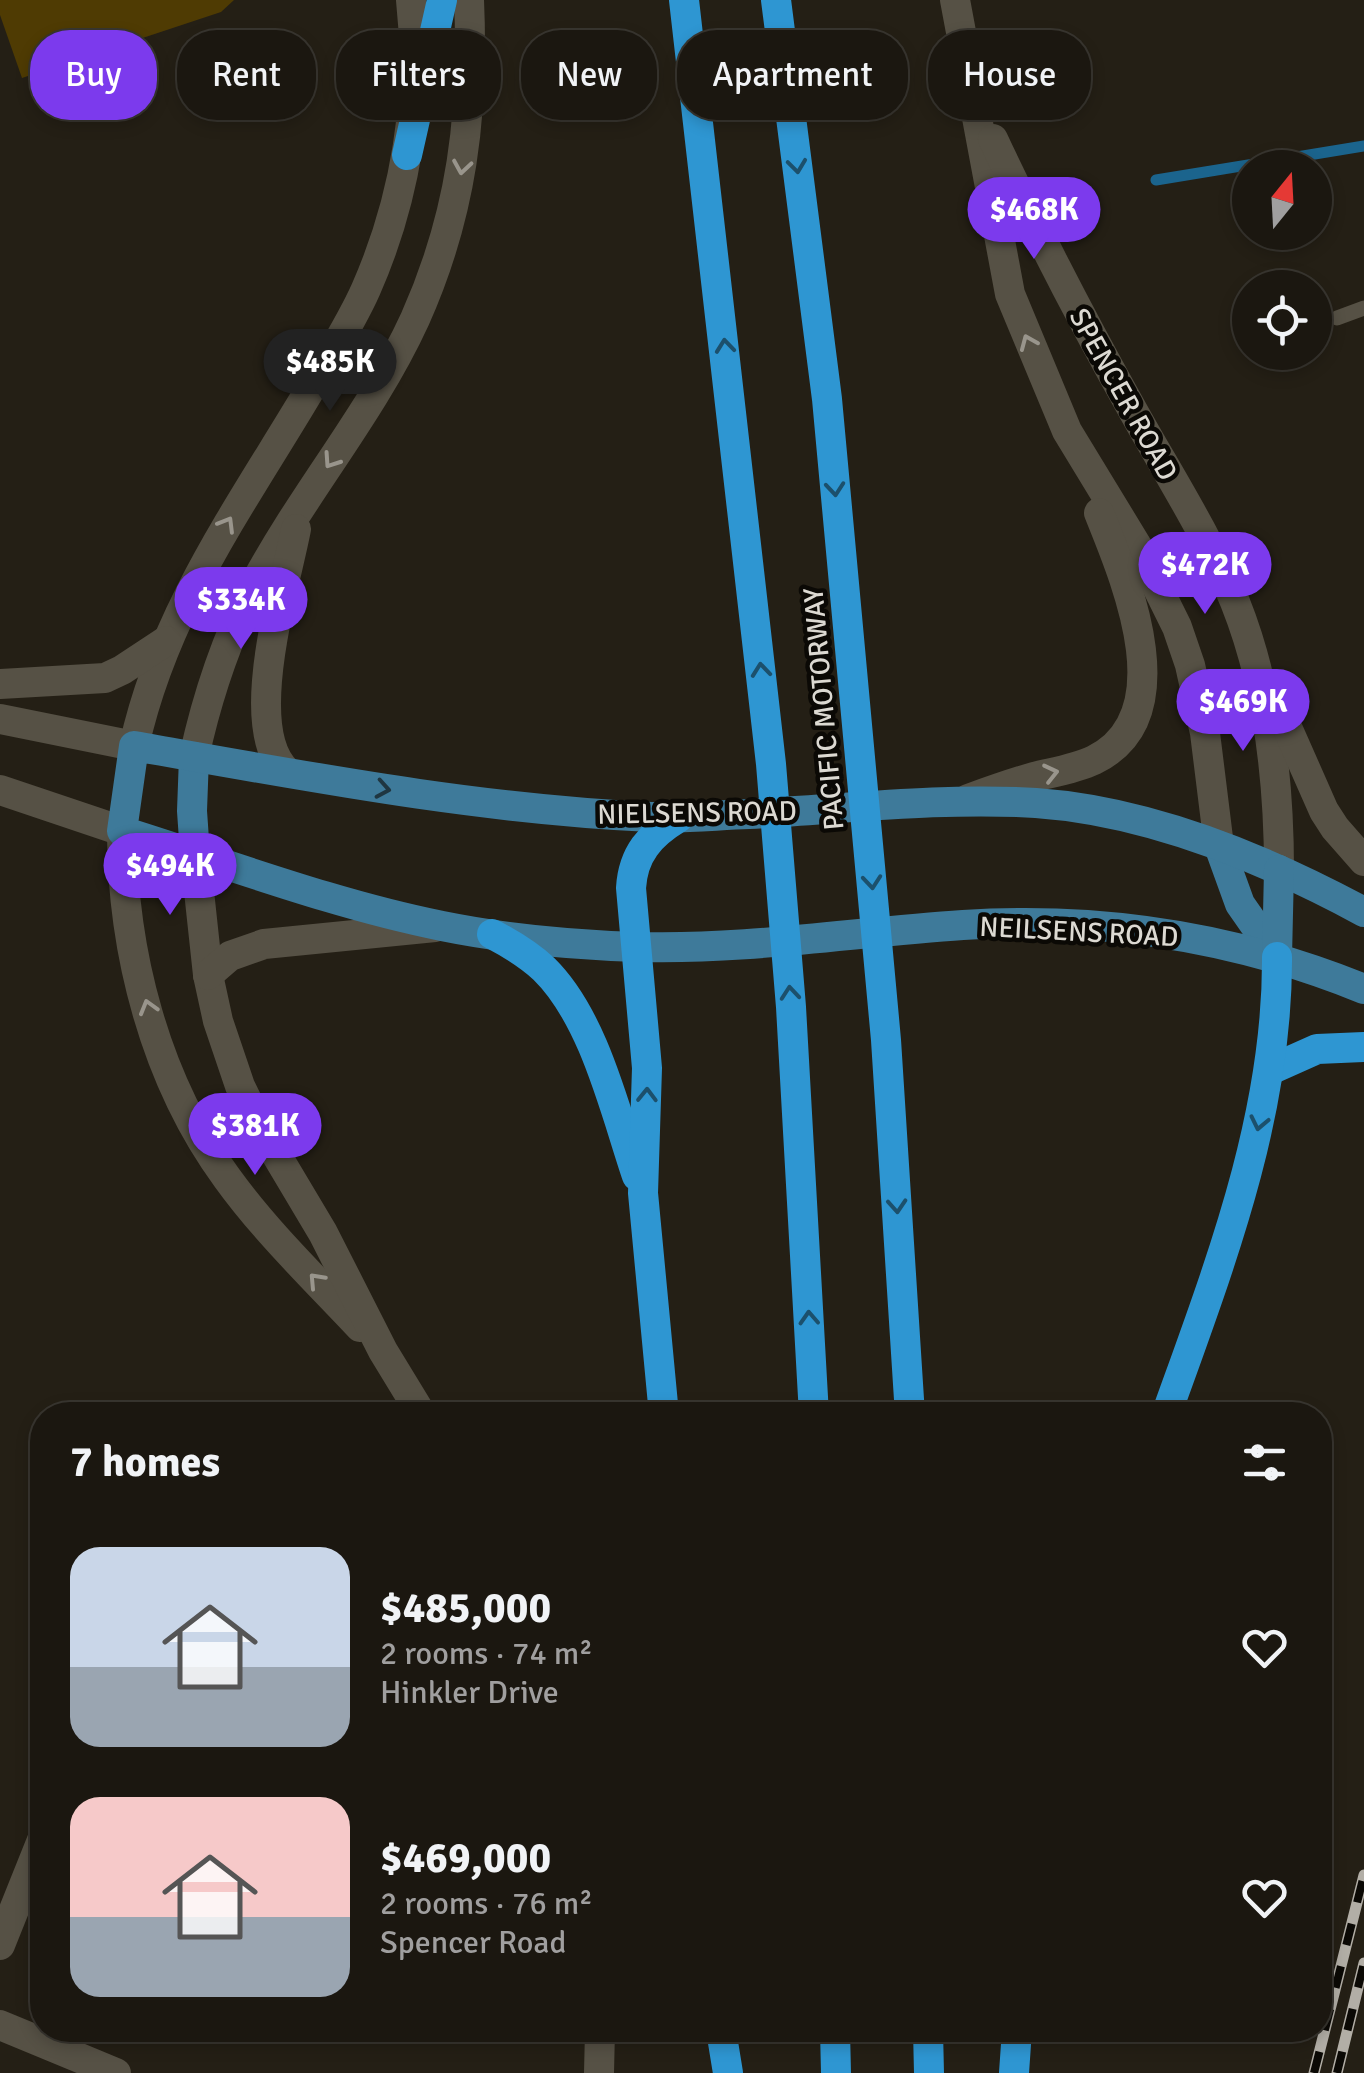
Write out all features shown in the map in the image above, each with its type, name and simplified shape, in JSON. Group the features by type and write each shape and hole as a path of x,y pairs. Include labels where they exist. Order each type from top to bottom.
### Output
{"highway":[{"path":"407,155 442,0"},
{"name":"PACIFIC MOTORWAY","path":"684,0 772,764 791,1007 813,1402"},
{"name":"PACIFIC MOTORWAY","path":"776,0 827,399 886,1040 909,1402"},
{"path":"663,1402 643,1192 647,1068 631,888 636,862 653,835 678,818"},
{"path":"492,934 543,968 572,1007 600,1068 643,1192"},
{"path":"1171,1402 1234,1222 1270,1070 1277,957"},
{"path":"1270,1070 1316,1048 1364,1047"},
{"path":"723,2042 728,2073"},
{"path":"836,2042 836,2073"},
{"path":"928,2042 929,2073"},
{"path":"1014,2073 1017,2042"}],"main road":[{"name":"NIELSENS ROAD","path":"134,746 482,803 678,818 953,803 1075,807 1219,846 1279,870 1364,912"},
{"path":"134,746 122,830 338,900 442,926 636,946"},
{"path":"194,757 195,854"},
{"path":"1219,846 1240,904 1277,957"},
{"path":"1277,957 1279,870"},
{"name":"NEILSENS ROAD","path":"636,946 965,924 1141,929 1229,944 1364,989"}],"street":[{"path":"0,719 134,746 166,641 202,566 312,386 364,292 388,232 407,155 414,80 411,0"},
{"path":"194,757 228,641 256,583 403,344 447,235 467,132 471,66 468,0"},
{"name":"SPENCER ROAD","path":"955,0 961,30"},
{"name":"SPENCER ROAD","path":"979,120 1010,294 1067,431 1152,574 1183,644 1205,733 1219,846"},
{"name":"SPENCER ROAD","path":"984,120 1064,288 1216,562 1245,634 1262,692 1276,775 1279,870"},
{"path":"953,803 1094,760 1118,740 1132,721 1141,696 1142,650 1126,590 1067,431"},
{"path":"287,772 271,750 265,724 265,696 301,507"},
{"path":"1245,634 1324,811 1364,861"},
{"path":"0,684 104,678 166,641"},
{"path":"0,790 122,830 124,888 137,968 169,1074 187,1112 227,1178 259,1218 383,1351"},
{"path":"195,854 208,975 218,1021 240,1086 414,1402"},
{"path":"208,975 230,956 264,944 442,926"},
{"path":"0,1945 30,1870"},
{"path":"0,2025 30,2037"},
{"path":"41,2042 116,2073"},
{"path":"599,2073 600,2042"}],"lane":[{"path":"1337,318 1364,308"}],"shaded area":[{"path":"0,0 234,0 221,12 157,33 157,30 30,30 30,75 22,78 0,15"}],"waterway":[{"path":"1156,180 1364,146"}],"railway":[{"path":"1332,2002 1364,1875"},
{"path":"1337,2073 1364,1963"},
{"path":"1314,2073 1322,2042"}]}
